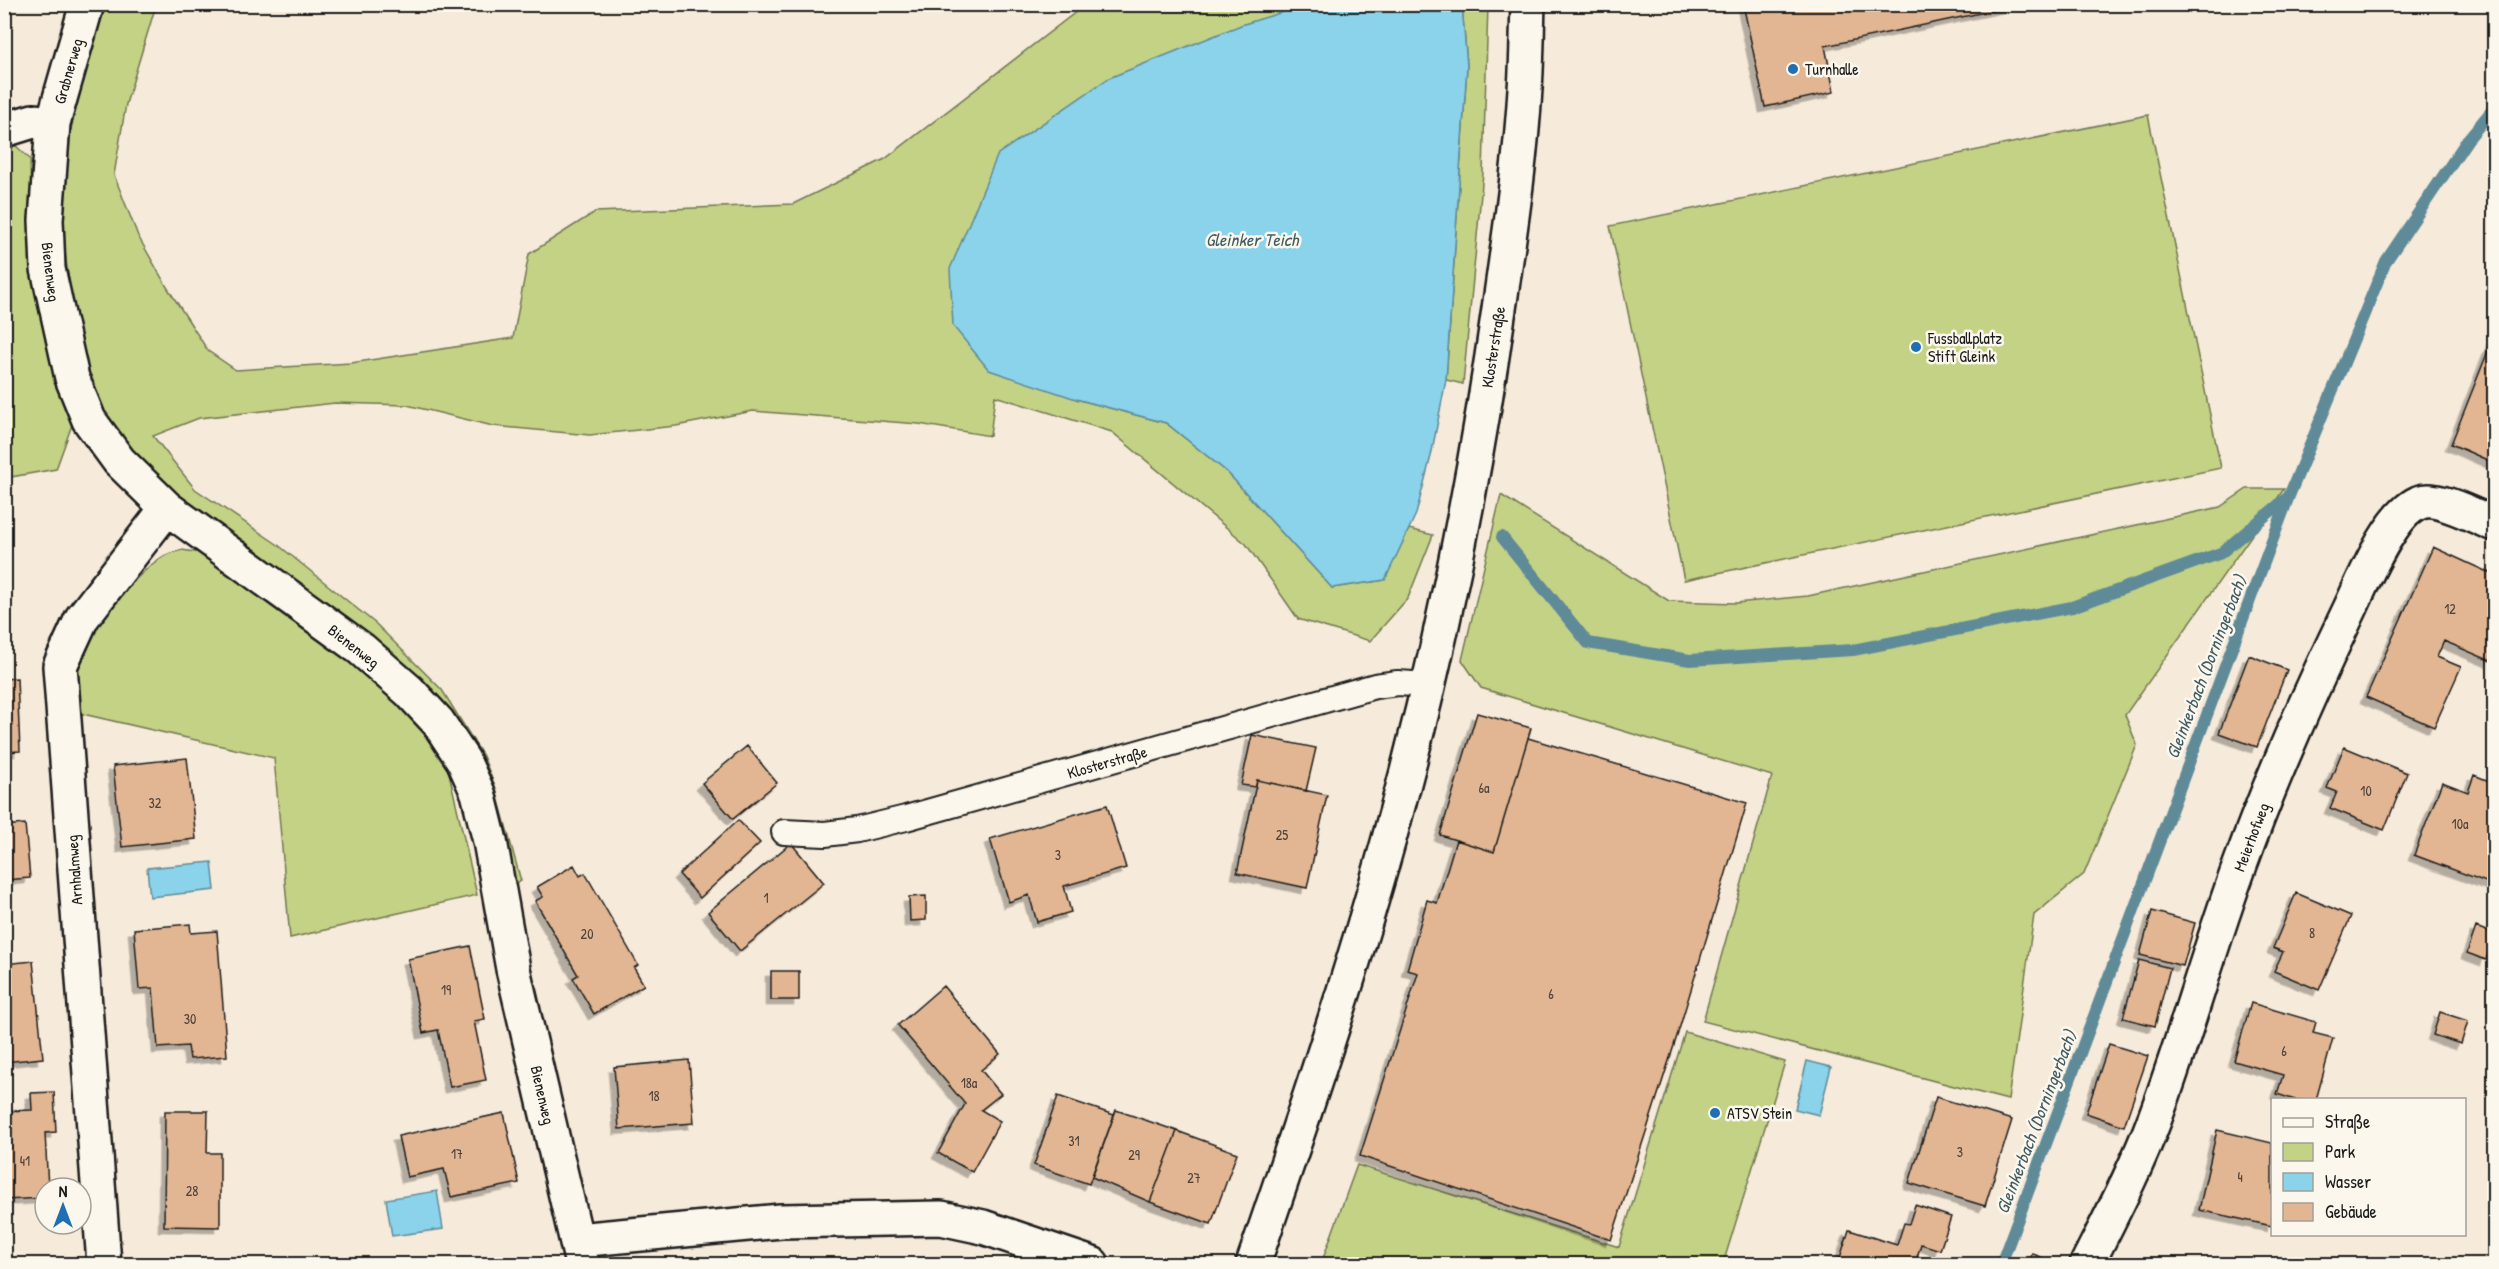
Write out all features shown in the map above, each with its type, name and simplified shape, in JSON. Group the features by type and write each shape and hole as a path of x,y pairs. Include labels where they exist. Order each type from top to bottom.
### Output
{"street":[{"name":"Grabnerweg","path":"4,130 33,121 53,123 87,4"},
{"name":"Klosterstraße","path":"1253,1264 1292,1150 1366,916 1403,788 1428,685 1473,473 1494,342 1519,160 1526,90 1528,4"},
{"name":"Bienenweg","path":"53,123 46,220 48,269 72,378 89,420 118,461 167,508 361,649 410,691 438,722 463,760 478,793 490,841 513,969 579,1252 782,1221 941,1218 983,1227 1092,1264"},
{"name":"Meierhofweg","path":"2087,1264 2133,1172 2155,1117 2239,866 2268,791 2328,653 2371,564 2391,528 2421,501 2439,502 2494,524"},
{"name":"Arnhalmweg","path":"104,1264 60,666 82,618 167,508"}],"lane":[{"name":"Klosterstraße","path":"784,832 825,834 857,830 1375,686 1398,682 1428,685"}],"green space":[{"path":"102,5 156,5 126,104 114,175 138,236 167,287 208,351 236,370 351,363 513,338 529,254 595,212 793,204 885,159 1085,5 1309,5 1241,25 1076,399 1166,423 1227,472 1332,588 1384,580 1409,529 1433,535 1408,598 1370,641 1298,619 1246,544 1112,432 995,396 990,436 919,424 753,411 676,426 590,435 493,426 407,405 335,403 199,418 153,436 195,489 277,544 376,624 442,690 483,756 495,786 521,881 510,885 480,773 224,536 141,466 95,401 74,317 64,246 63,161"},
{"path":"1462,5 1488,5 1483,173 1463,384 1446,380 1467,66"},
{"name":"Fussballplatz Stift Gleink","path":"2148,115 2221,468 1684,580 1610,226"},
{"path":"15,145 30,159 32,249 40,311 73,422 56,469 5,478 4,148"},
{"path":"2247,489 2284,489 2125,715 2137,745 2084,874 2034,915 2008,1100 1703,1021 1772,776 1481,688 1462,660 1501,495 1669,601 1736,603 1808,596 2220,507"},
{"path":"182,550 201,553 220,562 415,711 446,760 477,895 290,938 274,758 83,714 78,700 77,676 79,661 86,642 129,586 164,556"},
{"name":"ATSV Stein","path":"1685,1032 1785,1062 1723,1264 1321,1264 1357,1165 1619,1247"}],"water":[{"name":"Gleinker Teich","path":"1309,4 1462,5 1467,66 1446,380 1431,456 1416,514 1385,580 1332,588 1227,472 1166,423 1076,399 989,370 953,326 950,269 998,154 1109,78 1241,25"},
{"path":"212,862 215,890 150,897 147,868"},
{"path":"1807,1061 1831,1067 1819,1115 1795,1109"},
{"path":"437,1191 443,1229 392,1236 386,1199"}],"building":[{"name":"Turnhalle","path":"1743,4 2023,4 1825,46 1834,92 1765,107"},
{"path":"2494,336 2494,463 2451,444"},
{"path":"2433,547 2494,575 2494,652 2491,661 2444,641 2437,657 2461,667 2434,727 2366,697"},
{"path":"2249,655 2287,670 2257,747 2219,733"},
{"path":"17,678 20,751 4,752 4,679"},
{"path":"1477,713 1531,728 1494,852 1440,835"},
{"path":"1252,735 1316,748 1306,791 1257,780 1256,787 1241,785"},
{"path":"1528,738 1747,803 1678,1033 1611,1240 1360,1156 1418,973 1407,970 1427,900 1437,903 1456,840 1494,852"},
{"path":"747,746 777,783 733,819 702,783"},
{"path":"2344,747 2407,773 2384,830 2330,808 2337,792 2327,788"},
{"path":"187,758 196,839 122,847 113,766"},
{"path":"2474,775 2494,783 2494,885 2414,855 2442,782 2468,792"},
{"path":"1257,780 1327,795 1307,888 1237,873"},
{"path":"1107,805 1126,868 1064,886 1071,912 1037,922 1029,895 1009,902 990,839"},
{"path":"738,820 760,843 700,898 679,874"},
{"path":"25,824 30,878 4,880 4,826"},
{"path":"791,843 824,883 740,951 708,912"},
{"path":"574,865 580,876 585,873 638,965 634,968 644,985 594,1014 573,978 578,975 535,901 543,897 537,887"},
{"path":"2296,893 2351,916 2319,990 2274,971 2283,952 2273,948"},
{"path":"926,896 926,920 910,921 909,897"},
{"path":"2152,911 2195,923 2183,966 2140,955"},
{"path":"190,924 191,933 217,931 227,1056 190,1059 188,1046 158,1048 153,988 139,989 134,929"},
{"path":"2476,927 2494,934 2486,960 2467,953"},
{"path":"470,946 485,1019 474,1021 486,1080 450,1087 438,1030 423,1033 408,959"},
{"path":"2139,960 2170,968 2155,1026 2123,1018"},
{"path":"33,961 43,1058 4,1062 4,964"},
{"path":"771,971 799,971 799,1000 771,1000"},
{"path":"943,986 1000,1054 981,1070 1001,1094 981,1110 1000,1121 972,1172 938,1153 965,1104 898,1025"},
{"path":"2251,1003 2316,1022 2313,1033 2333,1038 2317,1098 2289,1098 2277,1094 2283,1075 2234,1061"},
{"path":"2440,1012 2468,1021 2461,1044 2433,1035"},
{"path":"2109,1044 2148,1056 2124,1126 2086,1113"},
{"path":"689,1060 694,1123 619,1129 614,1067"},
{"path":"54,1092 56,1132 45,1133 47,1176 33,1176 33,1199 4,1200 4,1111 32,1110 31,1093"},
{"path":"1058,1096 1114,1115 1089,1184 1034,1165"},
{"path":"1936,1097 2012,1120 1985,1206 1909,1183"},
{"path":"1116,1110 1177,1131 1150,1202 1092,1177"},
{"path":"165,1111 208,1111 207,1153 220,1153 220,1227 164,1226"},
{"path":"504,1113 519,1183 451,1197 444,1169 407,1177 398,1136"},
{"path":"2217,1130 2271,1143 2271,1226 2199,1210"},
{"path":"1177,1131 1237,1153 1211,1224 1150,1202"},
{"path":"1915,1205 1951,1217 1940,1250 1921,1244 1915,1264 1838,1264 1849,1230 1897,1245 1904,1223 1909,1224"},
{"path":"2032,1253 2053,1264 2026,1264"}],"waterway":[{"name":"Gleinkerbach (Dorningerbach)","path":"2001,1264 2289,496 2386,261 2468,139 2494,108"},
{"path":"1502,537 1588,643 1690,660 1853,650 2072,607 2221,553 2288,497"}],"place":[{"name":"Turnhalle","path":"1793,69"},
{"name":"Fussballplatz Stift Gleink","path":"1916,347"},
{"name":"ATSV Stein","path":"1715,1113"}]}
